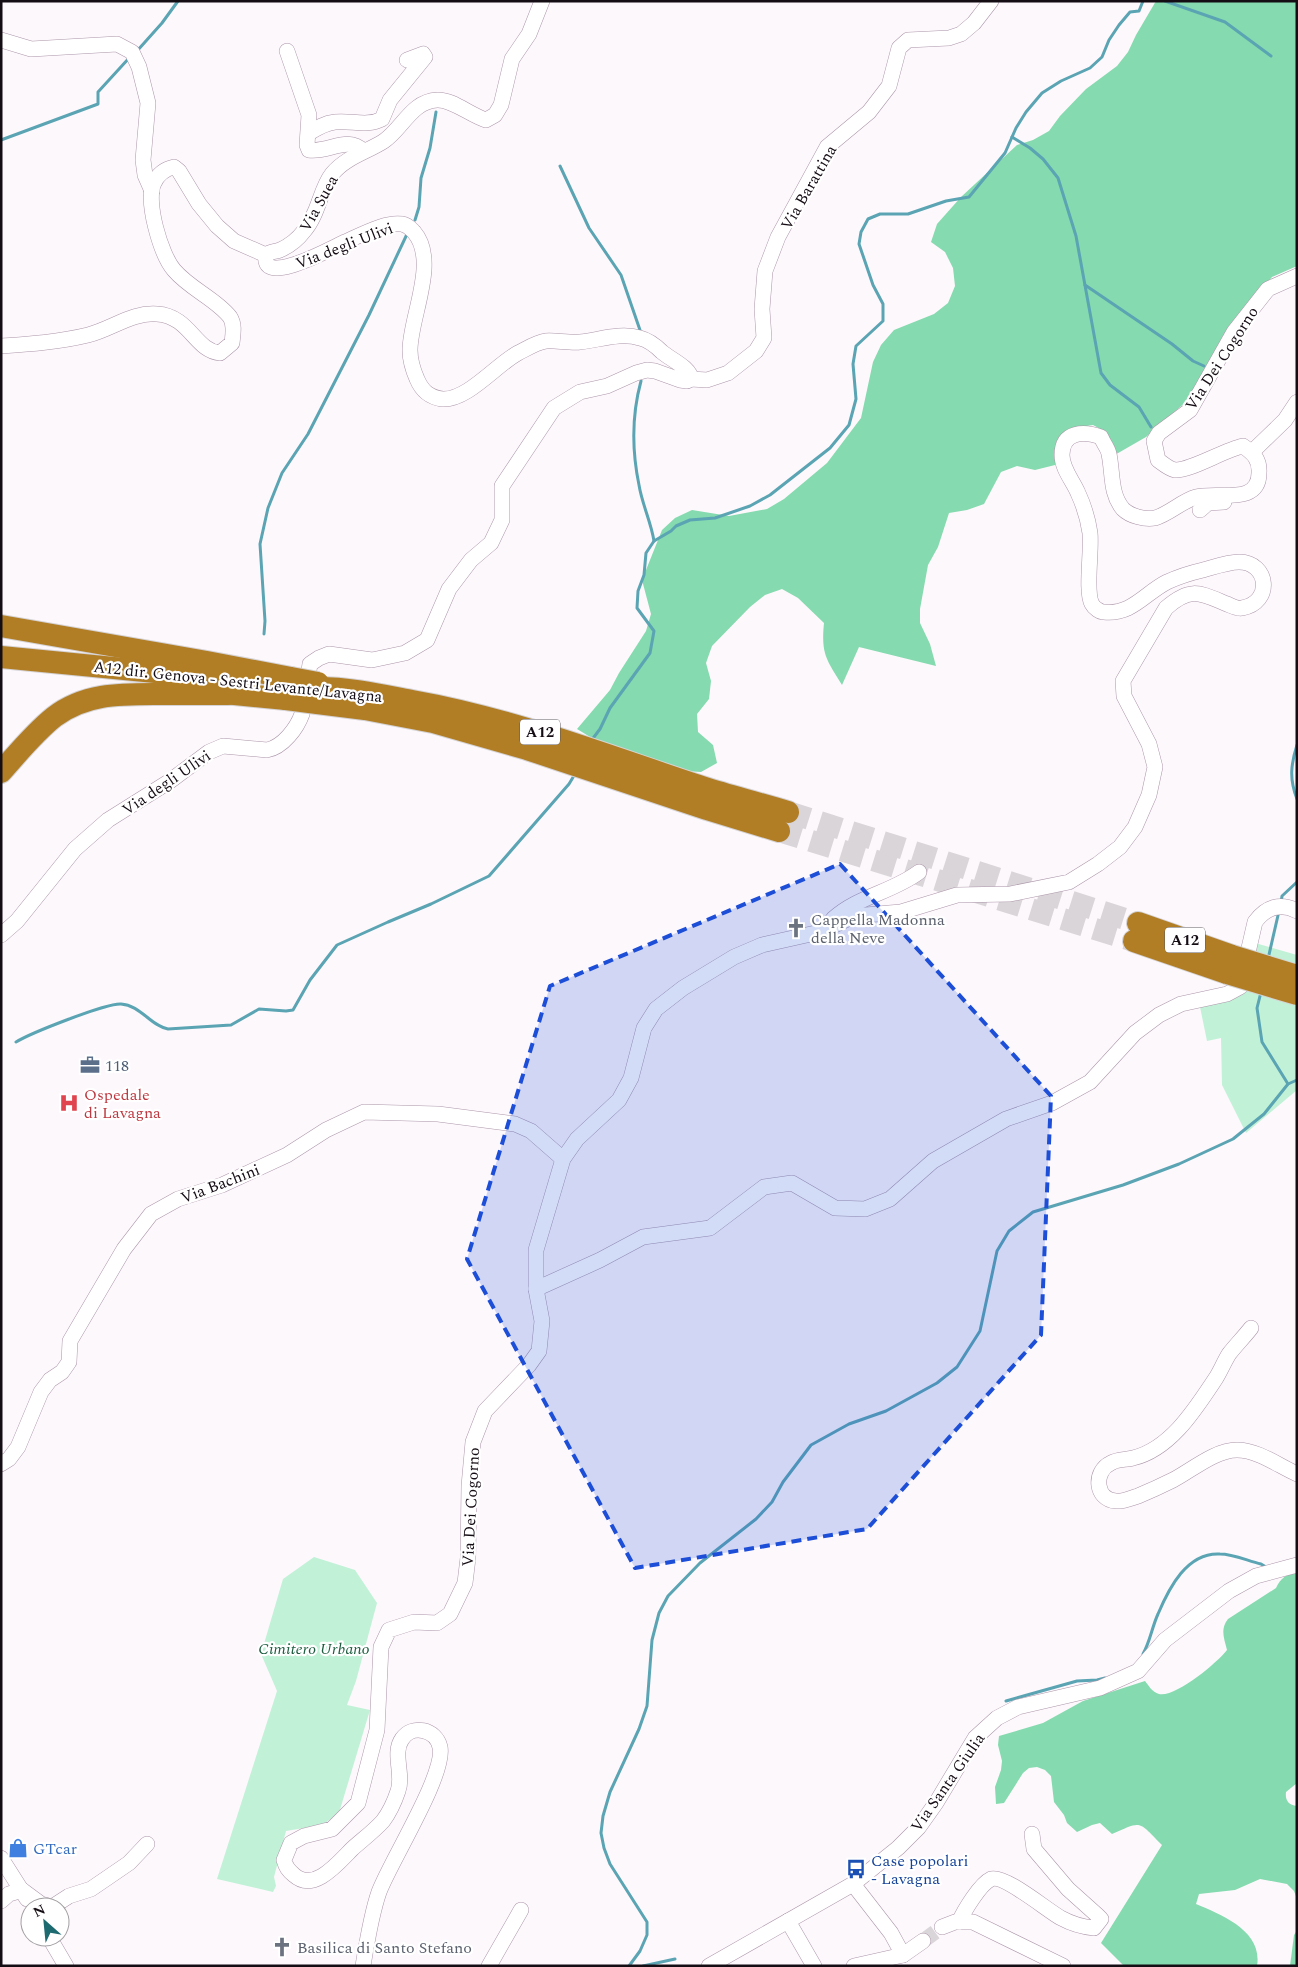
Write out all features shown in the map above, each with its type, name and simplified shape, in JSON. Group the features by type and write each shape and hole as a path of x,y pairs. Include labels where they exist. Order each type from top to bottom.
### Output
{"highway":[{"path":"1,626 207,662 289,688"},
{"name":"A12 dir. Genova - Sestri Levante/Lavagna","path":"1,658 322,691 365,700 447,707 531,729 708,799 784,822"},
{"name":"A12","path":"1,672 228,694 289,688"},
{"path":"1,772 53,717 72,705 94,697 114,694 228,694"},
{"name":"A12","path":"1136,932 1230,965 1297,994"},
{"name":"A12","path":"1230,965 1297,976"}],"street":[{"name":"Via Suea","path":"266,254 288,246 303,233 312,221 327,182 334,172 352,157 384,141 420,105 437,100 455,104 474,116 486,120 495,116 501,105 512,59 529,34 542,1"},
{"name":"Via Barattina","path":"691,379 707,380 728,373 756,351 764,338 762,309 765,271 778,237 827,147 869,112 889,86 899,48 908,40 948,38 961,34 974,23 991,1"},
{"path":"1,40 31,49 117,44 132,52 139,67 148,103 143,160 145,175 152,191"},
{"path":"287,51 309,115 308,150 351,143 359,146 363,151"},
{"path":"309,133 334,122 372,122 382,118 390,100 425,57 423,54 407,60"},
{"path":"1,346 56,341 90,334 115,323 142,315 158,314 177,318 211,352 220,353 232,343 234,329 230,318 218,306 186,283 173,269 164,252 154,219 152,191 153,183 160,174 174,167 180,171 199,204 217,226 234,241 266,254"},
{"name":"Via degli Ulivi","path":"1,935 17,921 75,850 108,820 170,781 209,752 223,746 267,750 281,744 300,721 310,664 318,658 329,654 372,660 405,653 427,640 449,589 472,560 491,543 502,520 502,486 554,408 580,392 607,386 647,370 680,380 688,381 691,379 690,372 657,347 639,337 626,336 581,342 546,341 518,353 501,364 478,384 461,393 444,399 429,396 420,387 414,372 410,350 424,270 423,253 418,236 408,226 400,223 380,227 312,258 283,268 272,268 266,260 266,254"},
{"name":"Via Dei Cogorno","path":"363,1966 379,1892 436,1771 441,1750 435,1736 429,1732 414,1730 402,1738 399,1745 399,1788 384,1820 324,1875 311,1881 300,1880 286,1868 284,1860 291,1843 304,1836 332,1829 358,1803 377,1730 381,1648 389,1630 414,1622 437,1623 450,1614 465,1583 468,1558 469,1486 473,1442 485,1411 530,1365 539,1351 542,1321 536,1289 536,1250 563,1159 577,1139 619,1100 631,1078 644,1028 656,1009 683,988 734,957 762,945 820,932 854,916 901,912 956,895 1010,894 1069,882 1098,864 1120,847 1135,827 1149,795 1155,767 1149,744 1124,696 1123,681 1166,608 1175,600 1187,594 1200,593 1212,596 1239,608 1251,605 1260,598 1263,592 1263,583 1261,574 1249,564 1240,562 1229,563 1190,573 1165,583 1131,607 1114,614 1100,612 1092,605 1089,596 1090,536 1087,514 1066,471 1062,455 1066,442 1074,434 1087,432 1101,437 1109,452 1115,498 1124,511 1137,517 1155,518 1196,497 1207,494 1244,495 1255,487 1259,478 1260,463 1252,452 1242,446 1230,448 1185,468 1174,470 1158,460 1154,441 1159,433 1190,410 1234,332 1268,289 1297,276"},
{"path":"1252,452 1285,420 1297,402"},
{"path":"1200,510 1208,503 1222,503 1233,495"},
{"path":"820,932 843,910 878,892 908,880 919,872"},
{"path":"536,1289 600,1260 642,1237 710,1228 764,1187 792,1183 835,1208 865,1209 890,1199 941,1156 1006,1119 1052,1103 1090,1082 1135,1033 1159,1015 1181,1004 1227,994 1240,987 1255,922 1260,915 1274,906 1283,906 1297,911"},
{"name":"Via Bachini","path":"1,1464 9,1459 18,1447 41,1392 50,1380 62,1372 69,1362 70,1341 124,1249 151,1214 178,1199 222,1185 287,1155 326,1130 364,1112 438,1114 515,1124 532,1131 563,1159"},
{"path":"1252,1328 1229,1354 1217,1377 1166,1441 1151,1451 1135,1458 1111,1462 1102,1469 1098,1476 1098,1484 1102,1492 1110,1500 1117,1502 1130,1499 1172,1480 1226,1451 1238,1450 1249,1451 1264,1457 1297,1474"},
{"name":"Via Santa Giulia","path":"709,1966 854,1884 898,1848 919,1827 936,1803 974,1738 996,1718 1018,1707 1100,1688 1138,1672 1165,1640 1229,1591 1256,1576 1297,1565"},
{"path":"959,1922 963,1913 980,1890 990,1880 997,1879 1024,1893 1062,1918 1082,1927 1094,1928 1100,1923 1101,1919 1068,1889 1034,1849 1032,1834"},
{"path":"22,1890 41,1904 52,1906 69,1896 91,1889 129,1863 147,1844"},
{"path":"1,1858 26,1897"},
{"path":"854,1884 891,1933 903,1955"},
{"path":"1,1901 9,1894 22,1890"},
{"path":"489,1966 521,1910"},
{"path":"788,1921 814,1966"},
{"path":"942,1927 954,1922 973,1922 1063,1966"},
{"path":"854,1966 903,1955 923,1941"},
{"path":"55,1947 66,1966"}],"highlighted area":[{"path":"840,864 1051,1096 1041,1335 867,1529 635,1568 467,1259 550,986"}],"green space":[{"path":"1156,1 1297,1 1297,266 1272,277 1249,305 1188,400 1146,437 1113,456 1104,431 1093,425 1074,428 1057,450 1055,465 1035,470 1017,466 1001,472 984,504 967,510 949,513 938,547 928,565 920,609 920,623 930,644 936,666 859,647 842,685 826,656 823,642 824,623 798,598 782,589 765,595 750,607 712,646 706,663 711,681 709,699 697,714 698,732 713,745 717,763 701,772 684,771 600,743 577,729 610,690 646,631 651,614 642,580 662,530 675,518 692,510 729,516 767,509 784,499 827,463 861,418 873,362 881,345 894,330 934,314 948,303 955,286 953,268 945,252 931,242 937,224 961,197 1017,145 1033,140 1049,131 1060,116 1086,89 1117,66 1128,52"},
{"path":"1255,943 1297,955 1297,1090 1246,1133 1222,1085 1221,1038 1207,1041 1200,1007 1226,1000"},
{"name":"Cimitero Urbano","path":"314,1557 355,1570 377,1603 356,1681 347,1705 370,1710 339,1813 322,1825 286,1831 274,1877 276,1886 273,1892 217,1879 277,1691 261,1654 283,1579"},
{"path":"1297,1572 1297,1783 1286,1792 1286,1795 1289,1803 1297,1806 1297,1899 1294,1891 1287,1884 1260,1879 1235,1890 1199,1894 1196,1904 1228,1919 1247,1934 1254,1943 1257,1954 1257,1966 1124,1966 1101,1943 1162,1845 1140,1825 1130,1826 1112,1834 1100,1823 1077,1832 1067,1823 1064,1815 1054,1802 1051,1776 1045,1770 1037,1767 1029,1768 1023,1773 1004,1803 996,1804 995,1787 1002,1761 998,1745 999,1736 1043,1723 1083,1701 1145,1681 1159,1694 1175,1691 1205,1671 1227,1650 1223,1630 1228,1619 1276,1588 1284,1577"},
{"path":"1297,1930 1297,1966 1290,1966 1294,1935"}],"waterway":[{"path":"137,51 162,23 178,1"},
{"path":"591,741 600,729 610,708 650,653 654,631 637,608 638,591 644,575 646,553 654,541 676,526 690,520 715,518 750,506 770,495 830,448 849,425 856,399 853,364 856,346 883,321 883,304 873,285 859,244 861,232 868,219 880,214 908,214 946,201 969,197 1005,153 1016,128 1026,112 1042,93 1061,81 1090,68 1102,57 1109,40 1119,25 1130,12 1139,11 1143,1"},
{"path":"1165,1 1225,22 1271,56"},
{"path":"1,140 98,104 98,92 130,57"},
{"path":"415,220 419,207 421,178 430,148 436,112"},
{"path":"1012,137 1043,159 1058,178 1076,236 1101,373 1110,385 1139,407 1151,427"},
{"path":"560,166 589,228 621,275 641,333"},
{"path":"264,634 265,621 260,544 268,508 282,473 308,434 369,315 408,232"},
{"path":"1085,285 1172,344 1193,361 1204,366"},
{"path":"641,381 636,406 635,459 640,492 654,541"},
{"path":"1297,745 1292,772 1297,799"},
{"path":"16,1042 85,1013 121,1004 134,1008 156,1024 168,1029 231,1025 259,1009 293,1010 310,980 337,945 431,904 489,876 569,784 575,774"},
{"path":"1281,903 1282,896 1297,882"},
{"path":"1268,959 1279,911"},
{"path":"1261,992 1257,1008 1262,1042 1288,1084"},
{"path":"629,1966 640,1951 647,1935 647,1922 610,1864 601,1833 603,1816 610,1792 639,1729 647,1706 652,1640 659,1613 668,1596 700,1563 756,1519 772,1502 783,1482 811,1445 849,1424 886,1411 937,1383 957,1367 980,1331 997,1251 1009,1231 1033,1212 1123,1185 1179,1164 1233,1139 1264,1114 1288,1084 1297,1080"},
{"path":"1143,1654 1168,1593 1189,1565 1208,1555 1225,1554 1266,1567"},
{"path":"1006,1701 1077,1681 1105,1678"},
{"path":"643,1966 675,1959"}],"tunnel":[{"path":"788,812 1138,923"},
{"path":"779,831 1134,941"},
{"path":"923,1941 942,1927"}],"place":[{"name":"Cappella Madonna della Neve","path":"796,928"},
{"name":"118","path":"90,1065"},
{"name":"Ospedale di Lavagna","path":"69,1103"},
{"name":"GTcar","path":"18,1848"},
{"name":"Case popolari - Lavagna","path":"856,1869"},
{"name":"Basilica di Santo Stefano","path":"282,1947"}]}
